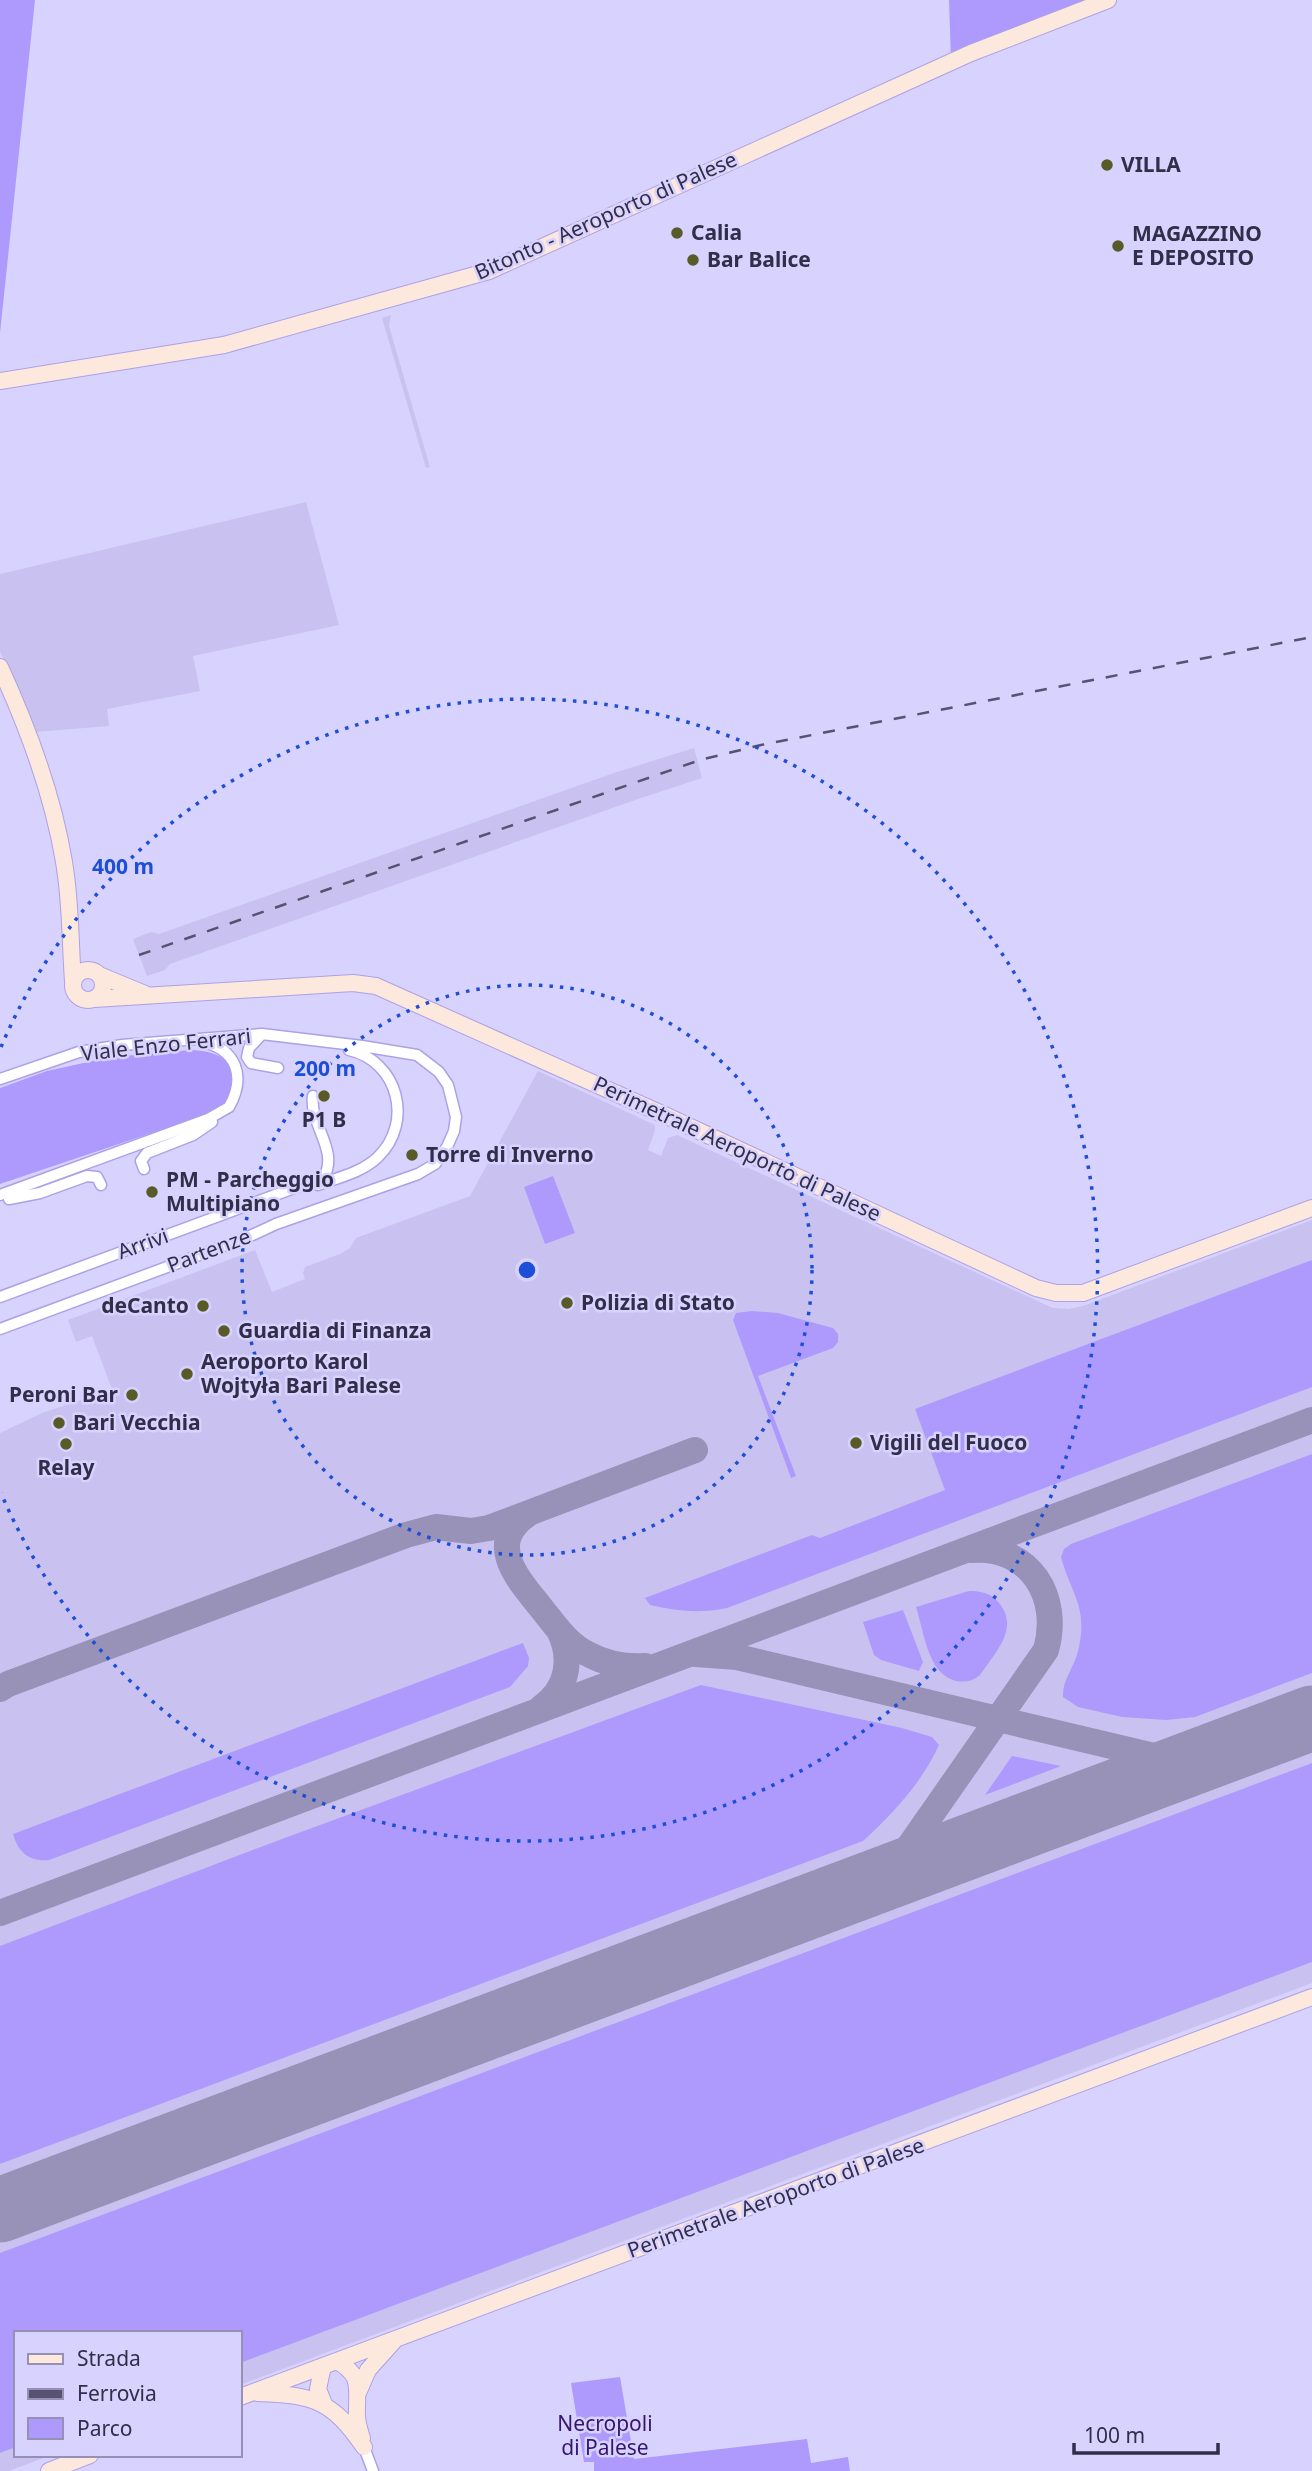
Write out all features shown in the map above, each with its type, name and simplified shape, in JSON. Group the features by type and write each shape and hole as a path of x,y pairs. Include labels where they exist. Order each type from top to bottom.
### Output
{"street":[{"name":"Bitonto - Aeroporto di Palese","path":"0,381 225,345 489,271 971,53 1108,0"},
{"path":"0,667 23,720 56,826 64,862 73,941 73,989 77,997 94,999 103,988 96,973 73,941"},
{"path":"73,981 83,971 96,973"},
{"name":"Perimetrale Aeroporto di Palese","path":"96,973 151,996"},
{"name":"Perimetrale Aeroporto di Palese","path":"94,999 353,983 376,986 681,1123 1036,1288 1056,1293 1083,1293 1312,1208"},
{"path":"262,1034 248,1048 247,1057 251,1063 278,1068"},
{"name":"Viale Enzo Ferrari","path":"0,1079 79,1052 122,1045 262,1034 295,1038"},
{"path":"272,1202 349,1173 377,1158 394,1135 398,1106 396,1088 376,1062 360,1052 295,1038"},
{"name":"Partenze","path":"0,1329 248,1237 276,1224 418,1174 435,1164 447,1147 454,1131 456,1117 453,1100 439,1072 417,1055 295,1038"},
{"path":"144,1169 141,1161 147,1153 192,1135 229,1107 235,1098 237,1068 232,1059 218,1046 183,1040"},
{"name":"Arrivi","path":"0,1297 324,1177 328,1168 328,1156 312,1110 313,1096"},
{"path":"0,1195 222,1113"},
{"path":"0,1201 40,1193 88,1176 97,1177 101,1185"},
{"name":"Perimetrale Aeroporto di Palese","path":"245,2395 1312,1997"},
{"path":"358,2393 368,2370 396,2339"},
{"path":"324,2404 318,2389 330,2363 353,2373 358,2393 357,2418 373,2471"},
{"path":"245,2395 299,2396 324,2404 342,2417 364,2447"},
{"path":"49,2471 85,2457"}],"shaded area":[{"path":"391,315 389,326 430,467 426,468 382,318"},
{"path":"306,502 339,625 193,656 200,691 107,709 109,726 35,732 0,651 0,574"},
{"path":"694,748 702,778 170,964 165,970 147,976 133,939 151,932 159,934 614,773"},
{"path":"538,1071 655,1125 648,1150 661,1156 668,1138 677,1135 1053,1308 1083,1306 1312,1220 1312,1983 242,2384 242,2331 14,2331 14,2457 46,2457 9,2471 0,2471 0,1433 42,1413 102,1393 105,1400 116,1400 92,1336 76,1342 68,1320 255,1250 272,1292 305,1279 305,1267 340,1254 350,1248 356,1238 470,1196"}],"green space":[{"path":"0,0 35,0 0,333"},
{"path":"949,0 1096,0 951,60"},
{"path":"192,1050 219,1056 231,1067 233,1083 228,1101 223,1107 0,1184 0,1088 47,1071 111,1057"},
{"path":"553,1176 575,1233 545,1244 524,1187"},
{"path":"1312,1260 1312,1387 727,1608 707,1611 679,1610 650,1605 645,1598 812,1535 820,1538 945,1490 915,1409"},
{"path":"736,1313 778,1313 833,1328 838,1334 838,1342 833,1348 758,1376 796,1476 791,1478 733,1320"},
{"path":"1312,1454 1312,1673 1195,1717 1166,1720 1122,1717 1078,1707 1063,1697 1064,1685 1076,1657 1081,1636 1080,1612 1061,1557 1064,1549 1071,1544"},
{"path":"969,1591 986,1593 993,1597 1005,1612 1007,1622 1003,1640 980,1675 971,1680 960,1681 944,1675 937,1668 924,1638 916,1607"},
{"path":"903,1610 923,1662 919,1671 881,1660 874,1655 863,1622"},
{"path":"523,1643 529,1658 528,1666 510,1687 49,1860 30,1857 21,1851 15,1840 13,1834"},
{"path":"701,1685 902,1728 932,1737 939,1745 906,1797 863,1841 0,2164 0,1946"},
{"path":"1012,1756 1061,1766 985,1795"},
{"path":"1312,1763 1312,1962 242,2362 242,2331 14,2331 14,2448 0,2453 0,2253"},
{"name":"Necropoli di Palese","path":"620,2377 634,2459 807,2439 811,2463 848,2457 850,2471 594,2471 594,2462 584,2462 571,2383"}],"taxiway":[{"path":"0,1913 1312,1420"},
{"path":"0,1689 406,1535 436,1527 471,1531 489,1528 695,1450"},
{"path":"528,1514 508,1537 507,1550 510,1562 524,1586 562,1634 581,1650 609,1662 645,1666"},
{"path":"865,1885 881,1877 901,1858 1046,1650 1050,1630 1049,1611 1036,1578 1025,1565 1010,1556 992,1551 971,1550"},
{"path":"541,1708 557,1692 565,1673 566,1652 559,1630"},
{"path":"696,1654 737,1657 1174,1761 1207,1757"},
{"path":"1115,1792 1122,1787 1131,1771 1128,1760 1118,1748"},
{"path":"927,1821 934,1844 943,1849 957,1851"}],"runway":[{"path":"0,2210 1312,1718"}],"railway":[{"path":"139,955 700,760 761,745 1312,637"}],"place":[{"name":"VILLA","path":"1107,165"},
{"name":"Calia","path":"677,233"},
{"name":"MAGAZZINO E DEPOSITO","path":"1118,246"},
{"name":"Bar Balice","path":"693,260"},
{"name":"P1 B","path":"324,1096"},
{"name":"Torre di Inverno","path":"412,1155"},
{"name":"PM - Parcheggio Multipiano","path":"152,1192"},
{"name":"Polizia di Stato","path":"567,1303"},
{"name":"deCanto","path":"203,1306"},
{"name":"Guardia di Finanza","path":"224,1331"},
{"name":"Aeroporto Karol Wojtyła Bari Palese","path":"187,1374"},
{"name":"Peroni Bar","path":"132,1395"},
{"name":"Bari Vecchia","path":"59,1423"},
{"name":"Vigili del Fuoco","path":"856,1443"},
{"name":"Relay","path":"66,1444"}]}
